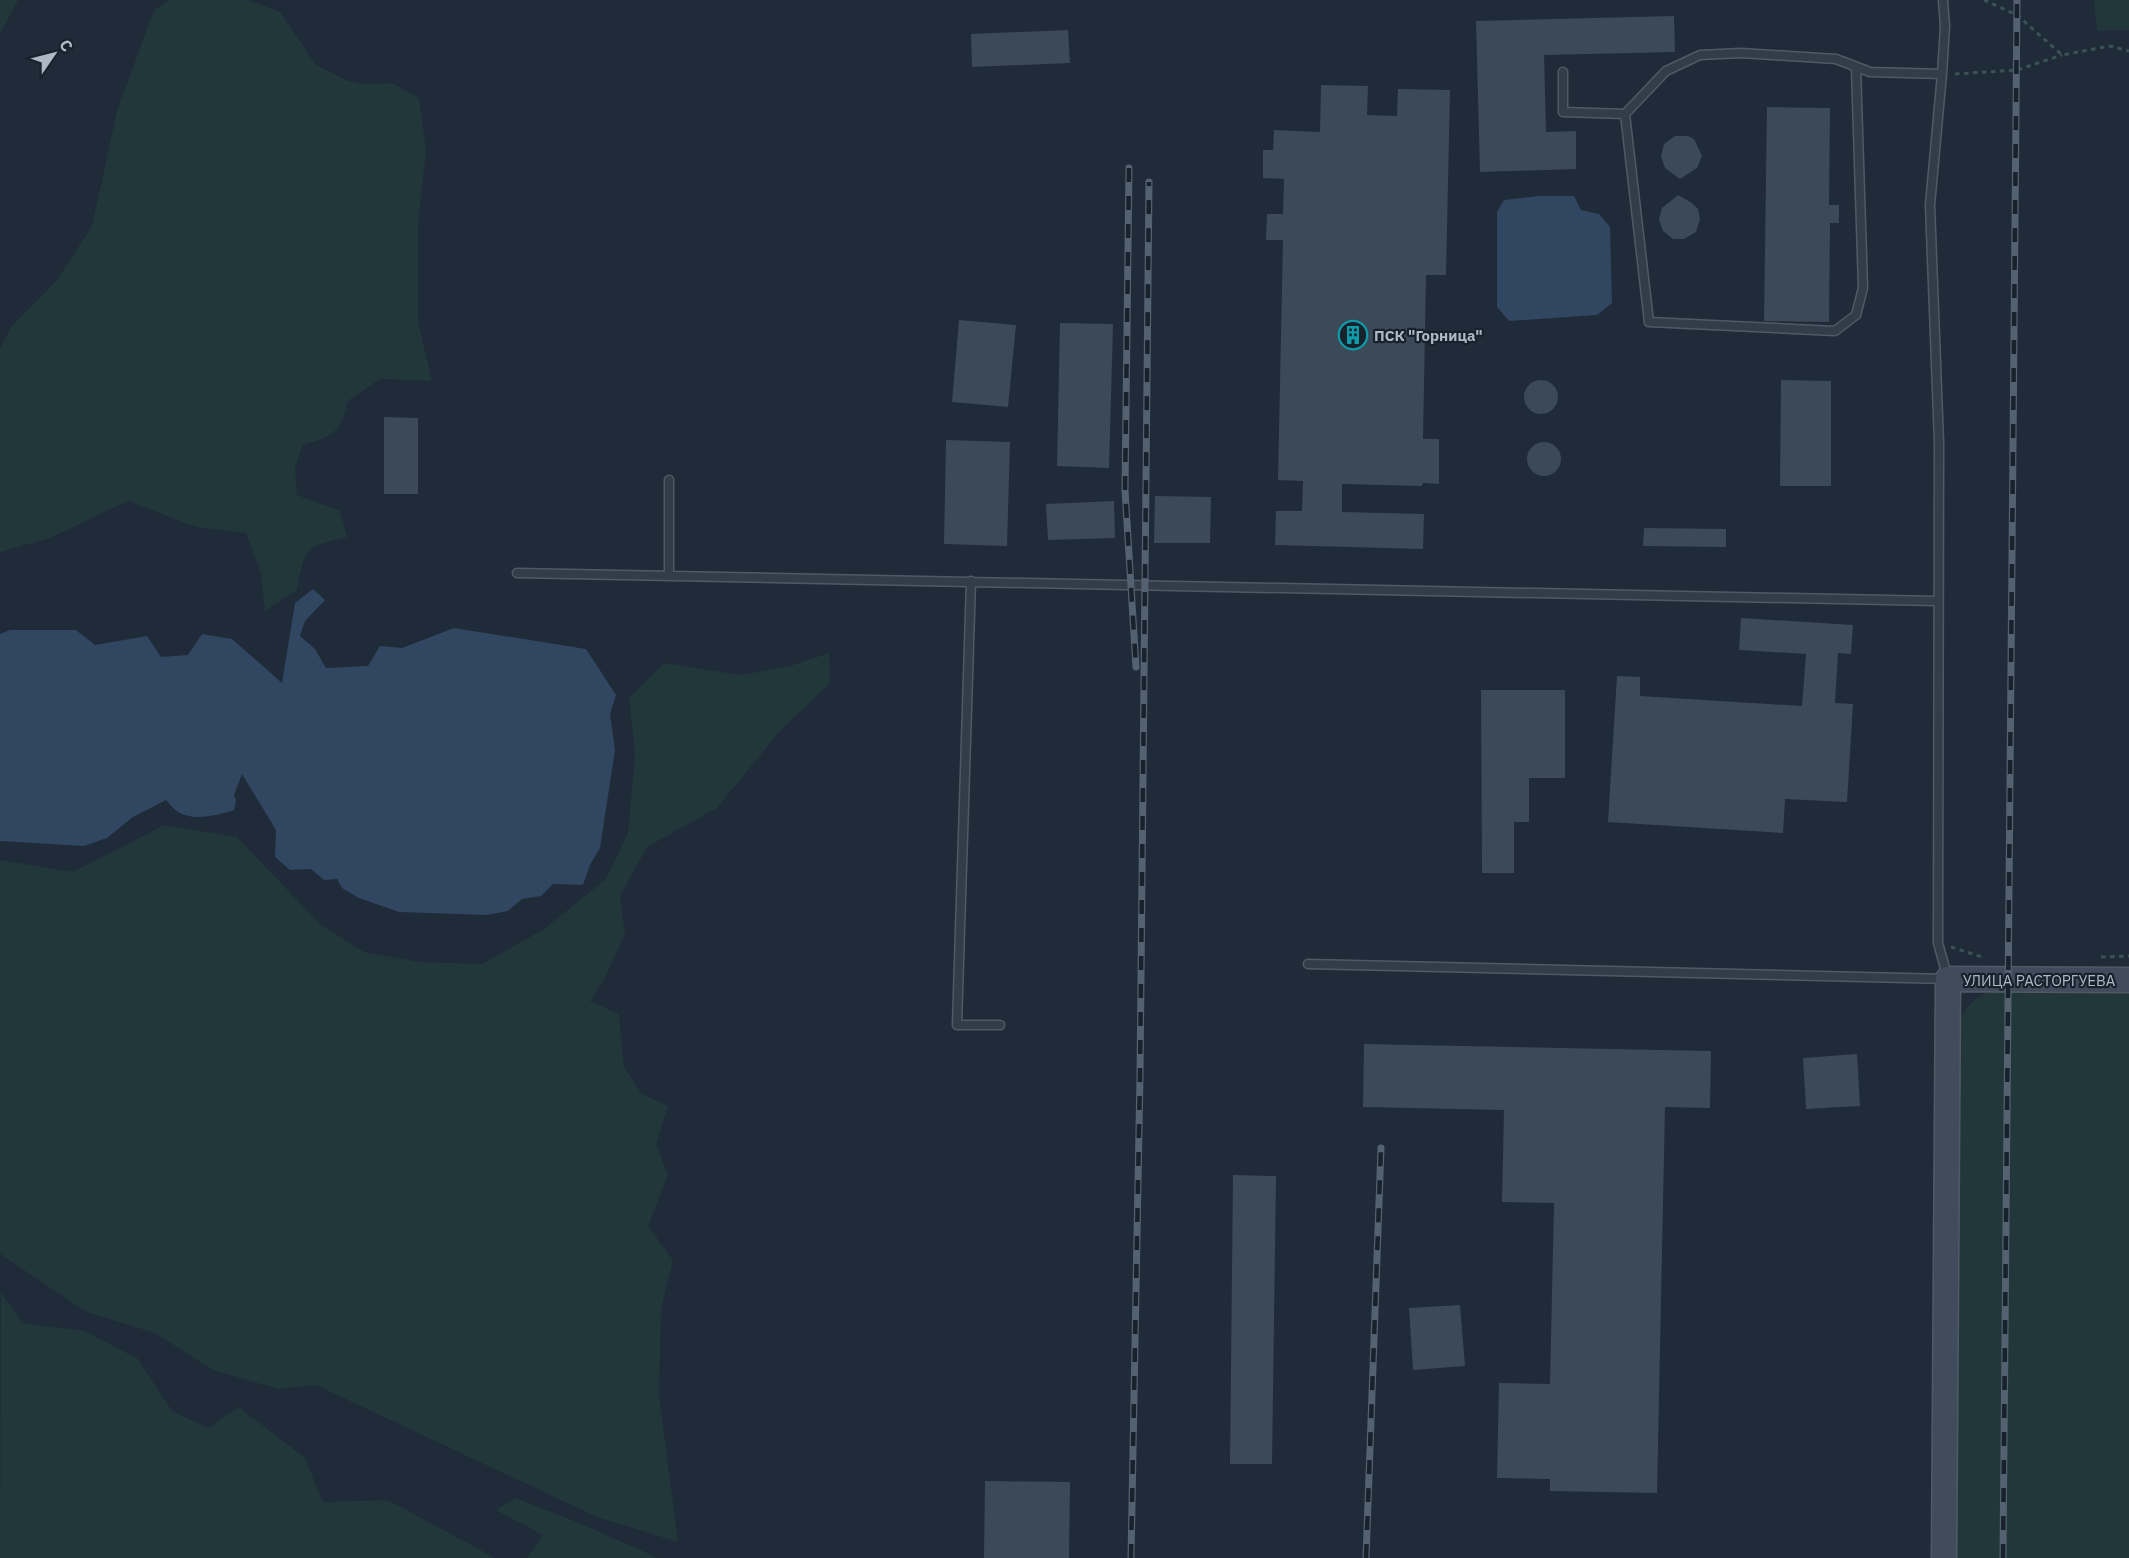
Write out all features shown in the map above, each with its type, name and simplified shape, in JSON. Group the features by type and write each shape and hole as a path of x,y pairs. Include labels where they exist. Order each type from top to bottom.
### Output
{"street":[{"name":"УЛИЦА РАСТОРГУЕВА","path":"1948,979 2129,980"},
{"path":"1944,1558 1948,979"}],"lane":[{"path":"1308,964 1948,979 1938,943 1939,443 1930,206 1942,74 1945,26 1943,0"},
{"path":"1563,72 1563,112 1625,114 1666,71 1700,55 1741,52 1836,59 1870,72 1942,74"},
{"path":"1625,114 1649,322 1835,331 1856,315 1863,288 1856,68"},
{"path":"669,480 669,576"},
{"path":"517,573 971,580 1937,601"},
{"path":"971,580 957,1025 1000,1025"}],"path":[{"path":"1984,0 2017,15 2062,56"},
{"path":"1942,74 2017,70 2062,56 2110,46 2129,51"}],"green space":[{"path":"0,0 18,0 0,34"},
{"path":"169,0 249,0 280,12 316,65 346,80 362,84 392,83 419,98 426,151 418,224 418,321 432,381 380,379 348,401 342,421 334,432 302,445 295,468 297,495 340,511 347,537 322,543 309,551 305,557 297,590 265,611 261,574 246,533 196,527 128,501 50,538 0,552 0,348 12,326 57,280 92,226 117,111 154,10"},
{"path":"2094,0 2129,0 2129,30 2097,31"},
{"path":"829,653 830,683 780,731 717,808 647,847 620,896 625,934 604,980 590,1001 619,1014 624,1067 642,1094 668,1106 656,1144 668,1175 648,1226 673,1260 661,1309 659,1395 678,1542 597,1517 316,1385 278,1389 213,1370 155,1333 86,1312 0,1254 0,860 73,872 164,825 237,837 321,925 364,952 420,962 482,964 544,929 606,879 628,833 635,755 629,698 664,663 741,675 790,666"},
{"path":"1998,989 2129,990 2129,1558 1954,1558 1959,1020 1975,1000 1985,993"},
{"path":"1,1292 22,1323 85,1331 138,1359 172,1411 208,1428 239,1407 305,1458 323,1502 388,1500 495,1558 0,1558"},
{"path":"516,1498 658,1558 527,1558 543,1535 496,1510"}],"water":[{"path":"1539,196 1574,196 1581,210 1599,214 1610,227 1612,303 1597,315 1509,321 1497,307 1497,212 1504,200"},
{"path":"313,589 325,600 305,621 300,636 315,649 326,668 368,666 380,646 402,648 454,628 586,649 616,695 610,714 615,750 600,848 590,865 583,885 553,884 541,896 522,899 508,911 487,915 399,912 359,898 342,888 337,879 324,880 311,869 290,870 275,857 276,830 242,774 234,795 236,801 234,810 228,812 193,817 176,811 166,800 133,817 107,838 84,846 0,841 0,634 10,630 76,630 95,645 147,636 161,657 188,655 202,634 232,639 282,683 295,603"}],"building":[{"path":"1674,16 1675,52 1544,55 1546,132 1576,131 1576,169 1480,172 1476,21"},
{"path":"1068,30 1070,63 972,67 971,34"},
{"name":"ПСК \"Горница\"","path":"1321,85 1368,86 1367,115 1397,116 1398,89 1450,90 1446,275 1426,275 1423,439 1439,439 1439,484 1423,483 1422,486 1342,484 1342,512 1424,514 1423,549 1275,545 1276,511 1302,511 1303,481 1278,480 1283,240 1266,240 1267,214 1283,214 1284,179 1263,178 1263,150 1273,150 1274,130 1320,132"},
{"path":"1767,107 1830,108 1829,205 1839,205 1839,223 1830,223 1829,322 1764,321"},
{"path":"1675,136 1688,136 1694,139 1702,156 1697,168 1680,179 1665,168 1661,156 1664,144"},
{"path":"1678,195 1698,209 1700,219 1696,232 1684,239 1673,239 1663,231 1659,219 1662,208"},
{"path":"959,320 1016,325 1008,407 952,402"},
{"path":"1060,323 1113,324 1109,468 1057,466"},
{"path":"1541,380 1553,385 1558,397 1553,409 1541,414 1529,409 1524,397 1529,385"},
{"path":"1781,380 1831,381 1831,486 1780,486"},
{"path":"384,417 418,418 418,494 384,494"},
{"path":"946,440 1010,442 1007,546 944,544"},
{"path":"1544,442 1556,447 1561,459 1556,471 1544,476 1532,471 1527,459 1532,447"},
{"path":"1155,496 1211,497 1210,543 1154,543"},
{"path":"1114,501 1115,538 1048,540 1046,504"},
{"path":"1644,528 1726,529 1726,547 1643,546"},
{"path":"1741,618 1853,625 1851,654 1838,653 1835,703 1853,704 1847,802 1785,799 1783,833 1608,822 1617,676 1640,677 1640,696 1802,706 1806,654 1739,650"},
{"path":"1481,690 1565,690 1565,778 1529,778 1529,822 1514,822 1514,873 1482,873"},
{"path":"1364,1044 1711,1051 1710,1108 1665,1107 1657,1493 1550,1491 1550,1479 1497,1478 1499,1383 1550,1384 1554,1203 1502,1202 1504,1110 1363,1107"},
{"path":"1857,1054 1860,1106 1806,1109 1803,1058"},
{"path":"1233,1175 1276,1176 1272,1464 1230,1464"},
{"path":"1460,1305 1465,1366 1413,1370 1409,1308"},
{"path":"985,1481 1070,1482 1069,1558 984,1558"}],"railway":[{"path":"2003,1558 2017,0"},
{"path":"1129,168 1125,490 1136,667"},
{"path":"1131,1558 1140,1076 1149,182"},
{"path":"1366,1558 1381,1148"}],"place":[{"name":"ПСК \"Горница\"","path":"1353,335"}]}
